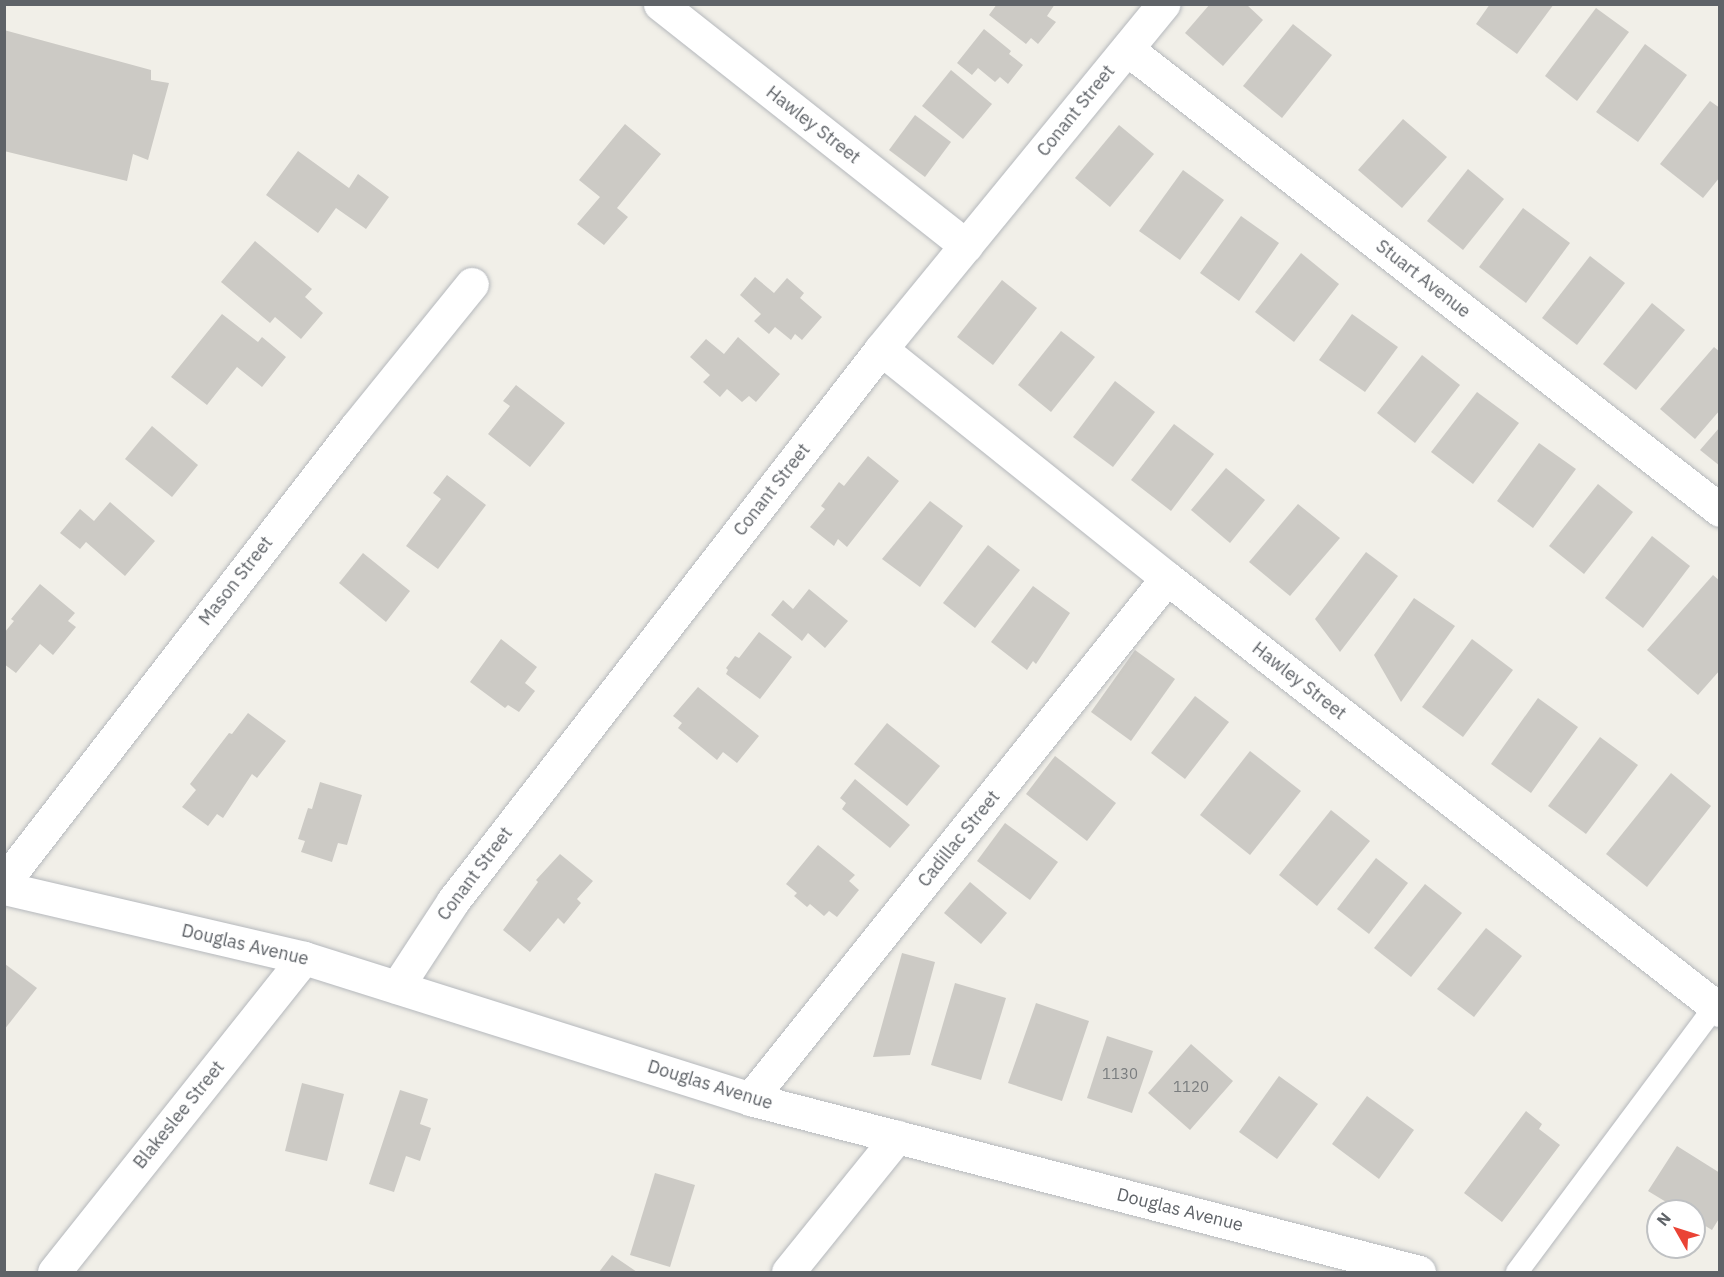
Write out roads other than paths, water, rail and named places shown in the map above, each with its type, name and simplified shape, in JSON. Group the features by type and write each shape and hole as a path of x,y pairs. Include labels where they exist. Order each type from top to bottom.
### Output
{"street":[{"name":"Hawley Street","path":"660,4 966,246"},
{"name":"Conant Street","path":"398,987 453,901 881,349 1163,4"},
{"name":"Stuart Avenue","path":"1127,49 1719,510"},
{"name":"Mason Street","path":"4,882 356,427 472,284"},
{"name":"Hawley Street","path":"881,349 1167,578 1717,1008"},
{"name":"Cadillac Street","path":"750,1099 1167,578"},
{"name":"Douglas Avenue","path":"4,888 304,958 750,1099 1371,1266 1419,1272"},
{"name":"Blakeslee Street","path":"54,1272 304,958"},
{"path":"788,1272 897,1137"}],"lane":[{"path":"1517,1272 1717,1008"}]}
